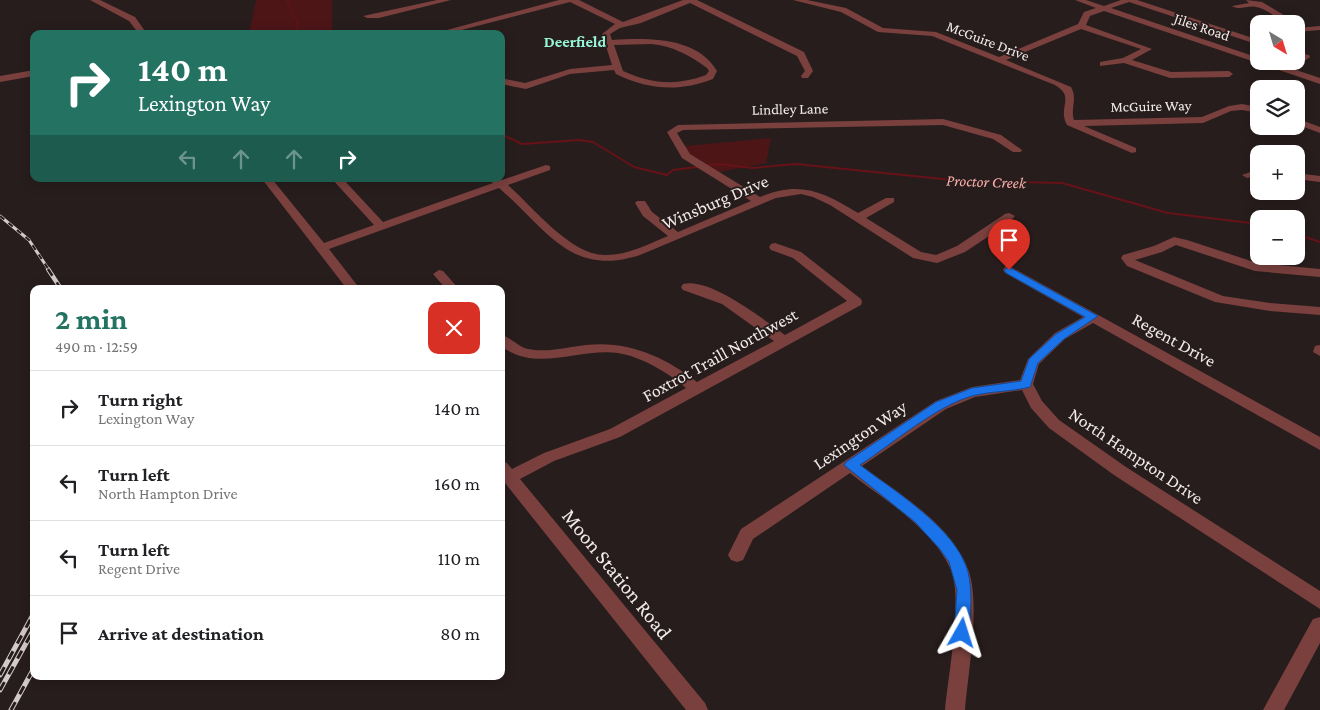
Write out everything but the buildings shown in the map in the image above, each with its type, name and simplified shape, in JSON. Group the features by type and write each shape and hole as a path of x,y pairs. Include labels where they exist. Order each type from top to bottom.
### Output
{"street":[{"path":"94,0 132,19 140,30"},
{"path":"367,16 379,16 447,0"},
{"path":"452,30 568,0"},
{"path":"573,0 623,25"},
{"path":"608,43 650,40 673,43 702,60 713,71 710,77 699,82 662,86 644,84 619,72 608,43 606,34 608,31 691,0 801,54 809,71 805,76"},
{"name":"McGuire Drive","path":"797,0 843,10 881,30 933,34 1058,83 1068,89 1072,96 1066,113 1070,123"},
{"name":"Jiles Road","path":"1079,0 1250,58"},
{"path":"998,60 1081,26 1087,14 1129,0 1250,40"},
{"path":"1250,0 1278,15"},
{"path":"1236,6 1259,4"},
{"path":"472,25 479,30"},
{"path":"1081,26 1148,49 1125,60 1103,64"},
{"path":"1305,27 1320,28"},
{"path":"1125,60 1170,75 1229,74"},
{"path":"505,82 526,86 537,79 571,70 617,67"},
{"name":"Jiles Road","path":"1287,70 1320,81"},
{"path":"0,79 30,74"},
{"name":"McGuire Way","path":"1070,123 1203,120 1229,109 1250,109"},
{"name":"Lindley Lane","path":"759,201 686,156 672,132 675,128 943,122 997,137 1017,150"},
{"path":"1070,123 1132,150"},
{"path":"1305,124 1319,129"},
{"path":"505,179 546,168"},
{"path":"1305,177 1320,179"},
{"path":"269,182 351,285"},
{"path":"340,182 381,226"},
{"path":"321,248 495,182"},
{"name":"Winsburg Drive","path":"499,182 564,242 577,251 601,259 632,255 759,201 787,192 802,190 816,194 834,203 917,255 937,259 961,249 1003,222 1009,216"},
{"path":"858,218 890,200"},
{"path":"641,203 647,214 677,237"},
{"path":"1320,274 1254,267 1183,242 1174,241 1158,249 1127,258 1131,263 1220,299 1270,307 1320,311"},
{"name":"Foxtrot Traill Northwest","path":"506,472 606,438 856,302 797,255 775,247"},
{"name":"Regent Drive","path":"1009,270 1320,444"},
{"path":"439,274 449,285"},
{"path":"687,287 714,294 727,300 784,341"},
{"path":"1026,384 1033,362 1060,336 1093,316"},
{"path":"505,343 525,354 548,356 588,349 617,349 638,354 660,363 696,389"},
{"name":"Lexington Way","path":"738,555 747,534 941,404 972,392 1026,384"},
{"name":"North Hampton Drive","path":"1026,384 1036,404 1054,424 1128,476 1279,572 1320,601"},
{"path":"850,465 920,519 944,544 960,570 965,602 955,710"},
{"name":"Moon Station Road","path":"506,472 698,710"},
{"path":"1273,710 1320,625"}],"shaded area":[{"path":"256,0 332,0 332,30 250,30"},
{"path":"771,138 766,163 719,172 690,154 684,146"}],"waterway":[{"name":"Proctor Creek","path":"287,0 292,14 298,21 296,30"},
{"name":"Proctor Creek","path":"505,136 522,144 579,140 593,142 634,167 667,175 673,170 697,167"},
{"name":"Proctor Creek","path":"708,165 720,164 752,168 796,164 962,181 1062,183 1168,213 1250,223"},
{"name":"Proctor Creek","path":"1305,237 1320,242"}],"railway":[{"path":"0,216 29,240 49,270"},
{"path":"48,269 58,285"},
{"path":"0,675 30,620"},
{"path":"0,690 30,636"},
{"path":"11,710 30,675"}],"district":[{"name":"Deerfield","path":"575,41"}],"route":[{"path":"962,633 965,602 964,590 960,570 954,558 932,530 920,519 850,465 941,404 972,392 1008,385 1026,384 1033,362 1060,336 1093,316 1009,270"}]}
